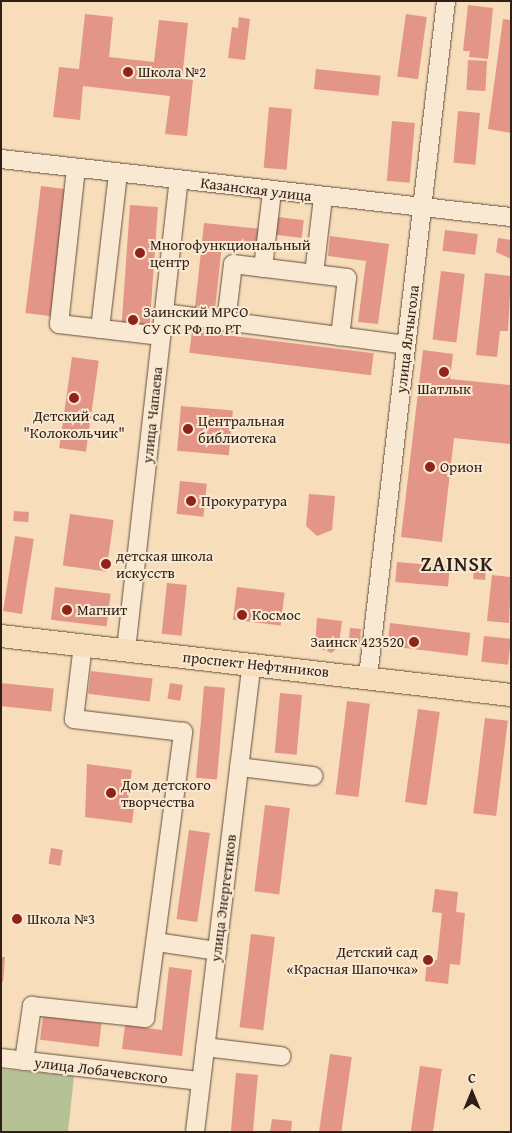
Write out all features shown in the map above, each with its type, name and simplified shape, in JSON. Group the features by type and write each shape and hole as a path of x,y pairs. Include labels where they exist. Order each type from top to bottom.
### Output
{"main road":[{"name":"проспект Нефтяников","path":"1,636 511,695"}],"street":[{"name":"улица Ялчыгола","path":"368,677 446,1"},
{"name":"Казанская улица","path":"1,160 511,217"},
{"path":"76,168 59,324 161,336"},
{"path":"100,329 118,173"},
{"name":"улица Чапаева","path":"126,650 179,180"},
{"path":"263,268 272,191"},
{"path":"314,274 323,197"},
{"path":"226,322 233,264 348,278 340,337"},
{"path":"164,313 406,345"},
{"path":"24,1061 32,1006 145,1018 156,942 183,732 74,719 83,645"},
{"name":"улица Энергетиков","path":"195,1132 252,664"},
{"path":"239,767 313,776"},
{"path":"156,942 217,951"},
{"path":"205,1047 281,1056"},
{"name":"улица Лобачевского","path":"1,1058 201,1082"}],"green space":[{"path":"1,1069 74,1076 68,1132 1,1132"}],"building":[{"path":"468,5 493,8 488,59 469,57 470,51 463,51"},
{"path":"85,14 113,17 109,57 154,62 159,20 188,23 182,79 193,80 187,136 165,134 170,96 83,86 80,120 53,117 59,67 79,69"},
{"path":"406,14 427,17 418,79 397,76"},
{"path":"239,17 250,19 245,60 228,58 232,27 238,28"},
{"path":"503,19 511,20 511,133 488,129"},
{"path":"468,60 487,61 485,91 466,90"},
{"path":"316,69 381,76 379,96 314,89"},
{"path":"269,107 292,109 287,170 264,168"},
{"path":"458,111 480,113 475,165 453,163"},
{"path":"392,121 415,123 410,183 387,181"},
{"path":"41,186 67,189 51,316 25,313"},
{"path":"130,205 158,207 150,326 122,324"},
{"path":"278,217 304,220 302,238 276,235"},
{"path":"204,223 262,229 260,249 222,244 215,309 195,307"},
{"path":"445,230 478,234 475,255 442,251"},
{"path":"330,236 389,244 378,324 358,322 366,261 328,256"},
{"path":"498,238 511,240 511,259 496,252"},
{"path":"441,271 465,274 456,342 433,339"},
{"path":"485,273 511,276 508,331 500,331 497,357 476,355"},
{"path":"192,331 374,353 371,375 189,353"},
{"name":"Орион","path":"423,350 453,354 450,379 511,385 511,444 454,438 442,542 401,537"},
{"path":"72,357 99,361 86,452 59,448"},
{"path":"181,406 233,411 229,455 177,451"},
{"path":"180,481 207,484 203,517 177,514"},
{"path":"309,494 335,496 332,530 317,536 306,526"},
{"path":"14,511 29,512 28,522 13,521"},
{"path":"70,514 114,520 106,572 63,565"},
{"path":"15,536 34,539 22,614 3,611"},
{"path":"397,562 450,567 448,587 395,582"},
{"path":"474,570 486,571 485,580 473,579"},
{"path":"492,575 511,577 509,623 487,621"},
{"path":"167,583 187,585 182,636 162,634"},
{"path":"55,587 111,594 107,627 51,620"},
{"path":"237,587 285,593 281,626 233,620"},
{"path":"317,618 342,621 339,645 332,653 315,647"},
{"path":"390,623 470,633 468,656 387,646"},
{"path":"350,628 361,629 359,648 348,647"},
{"path":"484,636 511,639 508,665 481,662"},
{"path":"91,671 153,679 150,701 88,694"},
{"path":"1,683 54,689 51,711 1,706"},
{"path":"170,683 183,685 180,701 167,699"},
{"path":"204,686 225,688 217,779 196,778"},
{"path":"280,693 302,695 297,755 275,753"},
{"path":"347,701 370,704 358,797 336,794"},
{"path":"418,709 440,712 427,805 405,802"},
{"path":"485,718 508,721 496,816 473,813"},
{"path":"87,764 132,770 128,799 135,800 132,823 85,817"},
{"path":"265,805 290,808 279,894 254,891"},
{"path":"189,830 210,833 197,922 176,919"},
{"path":"51,848 63,850 60,866 48,864"},
{"path":"435,889 458,892 456,912 465,913 460,965 450,964 448,984 425,981 427,959 437,960 442,913 432,912"},
{"path":"251,934 275,937 263,1030 240,1027"},
{"path":"1,957 5,957 3,982 1,982"},
{"path":"169,967 192,970 182,1056 122,1049 125,1025 162,1030"},
{"path":"43,1016 102,1023 99,1047 40,1040"},
{"path":"330,1054 352,1057 341,1132 319,1132"},
{"path":"420,1066 442,1069 433,1132 411,1131"},
{"path":"236,1073 258,1075 253,1132 231,1132"},
{"path":"272,1119 292,1121 291,1132 270,1132"}],"place":[{"name":"Школа №2","path":"128,72"},
{"name":"Многофункциональный центр","path":"140,253"},
{"name":"Заинский МРСО СУ СК РФ по РТ","path":"133,320"},
{"name":"Шатлык","path":"444,372"},
{"name":"Детский сад \"Колокольчик\"","path":"74,398"},
{"name":"Центральная библиотека","path":"188,429"},
{"name":"Орион","path":"430,467"},
{"name":"Прокуратура","path":"191,501"},
{"name":"детская школа искусств","path":"106,564"},
{"name":"Магнит","path":"67,610"},
{"name":"Космос","path":"242,615"},
{"name":"Заинск 423520","path":"414,642"},
{"name":"Дом детского творчества","path":"111,793"},
{"name":"Школа №3","path":"17,919"},
{"name":"Детский сад «Красная Шапочка»","path":"428,960"}],"district":[{"name":"ZAINSK","path":"457,563"}]}
